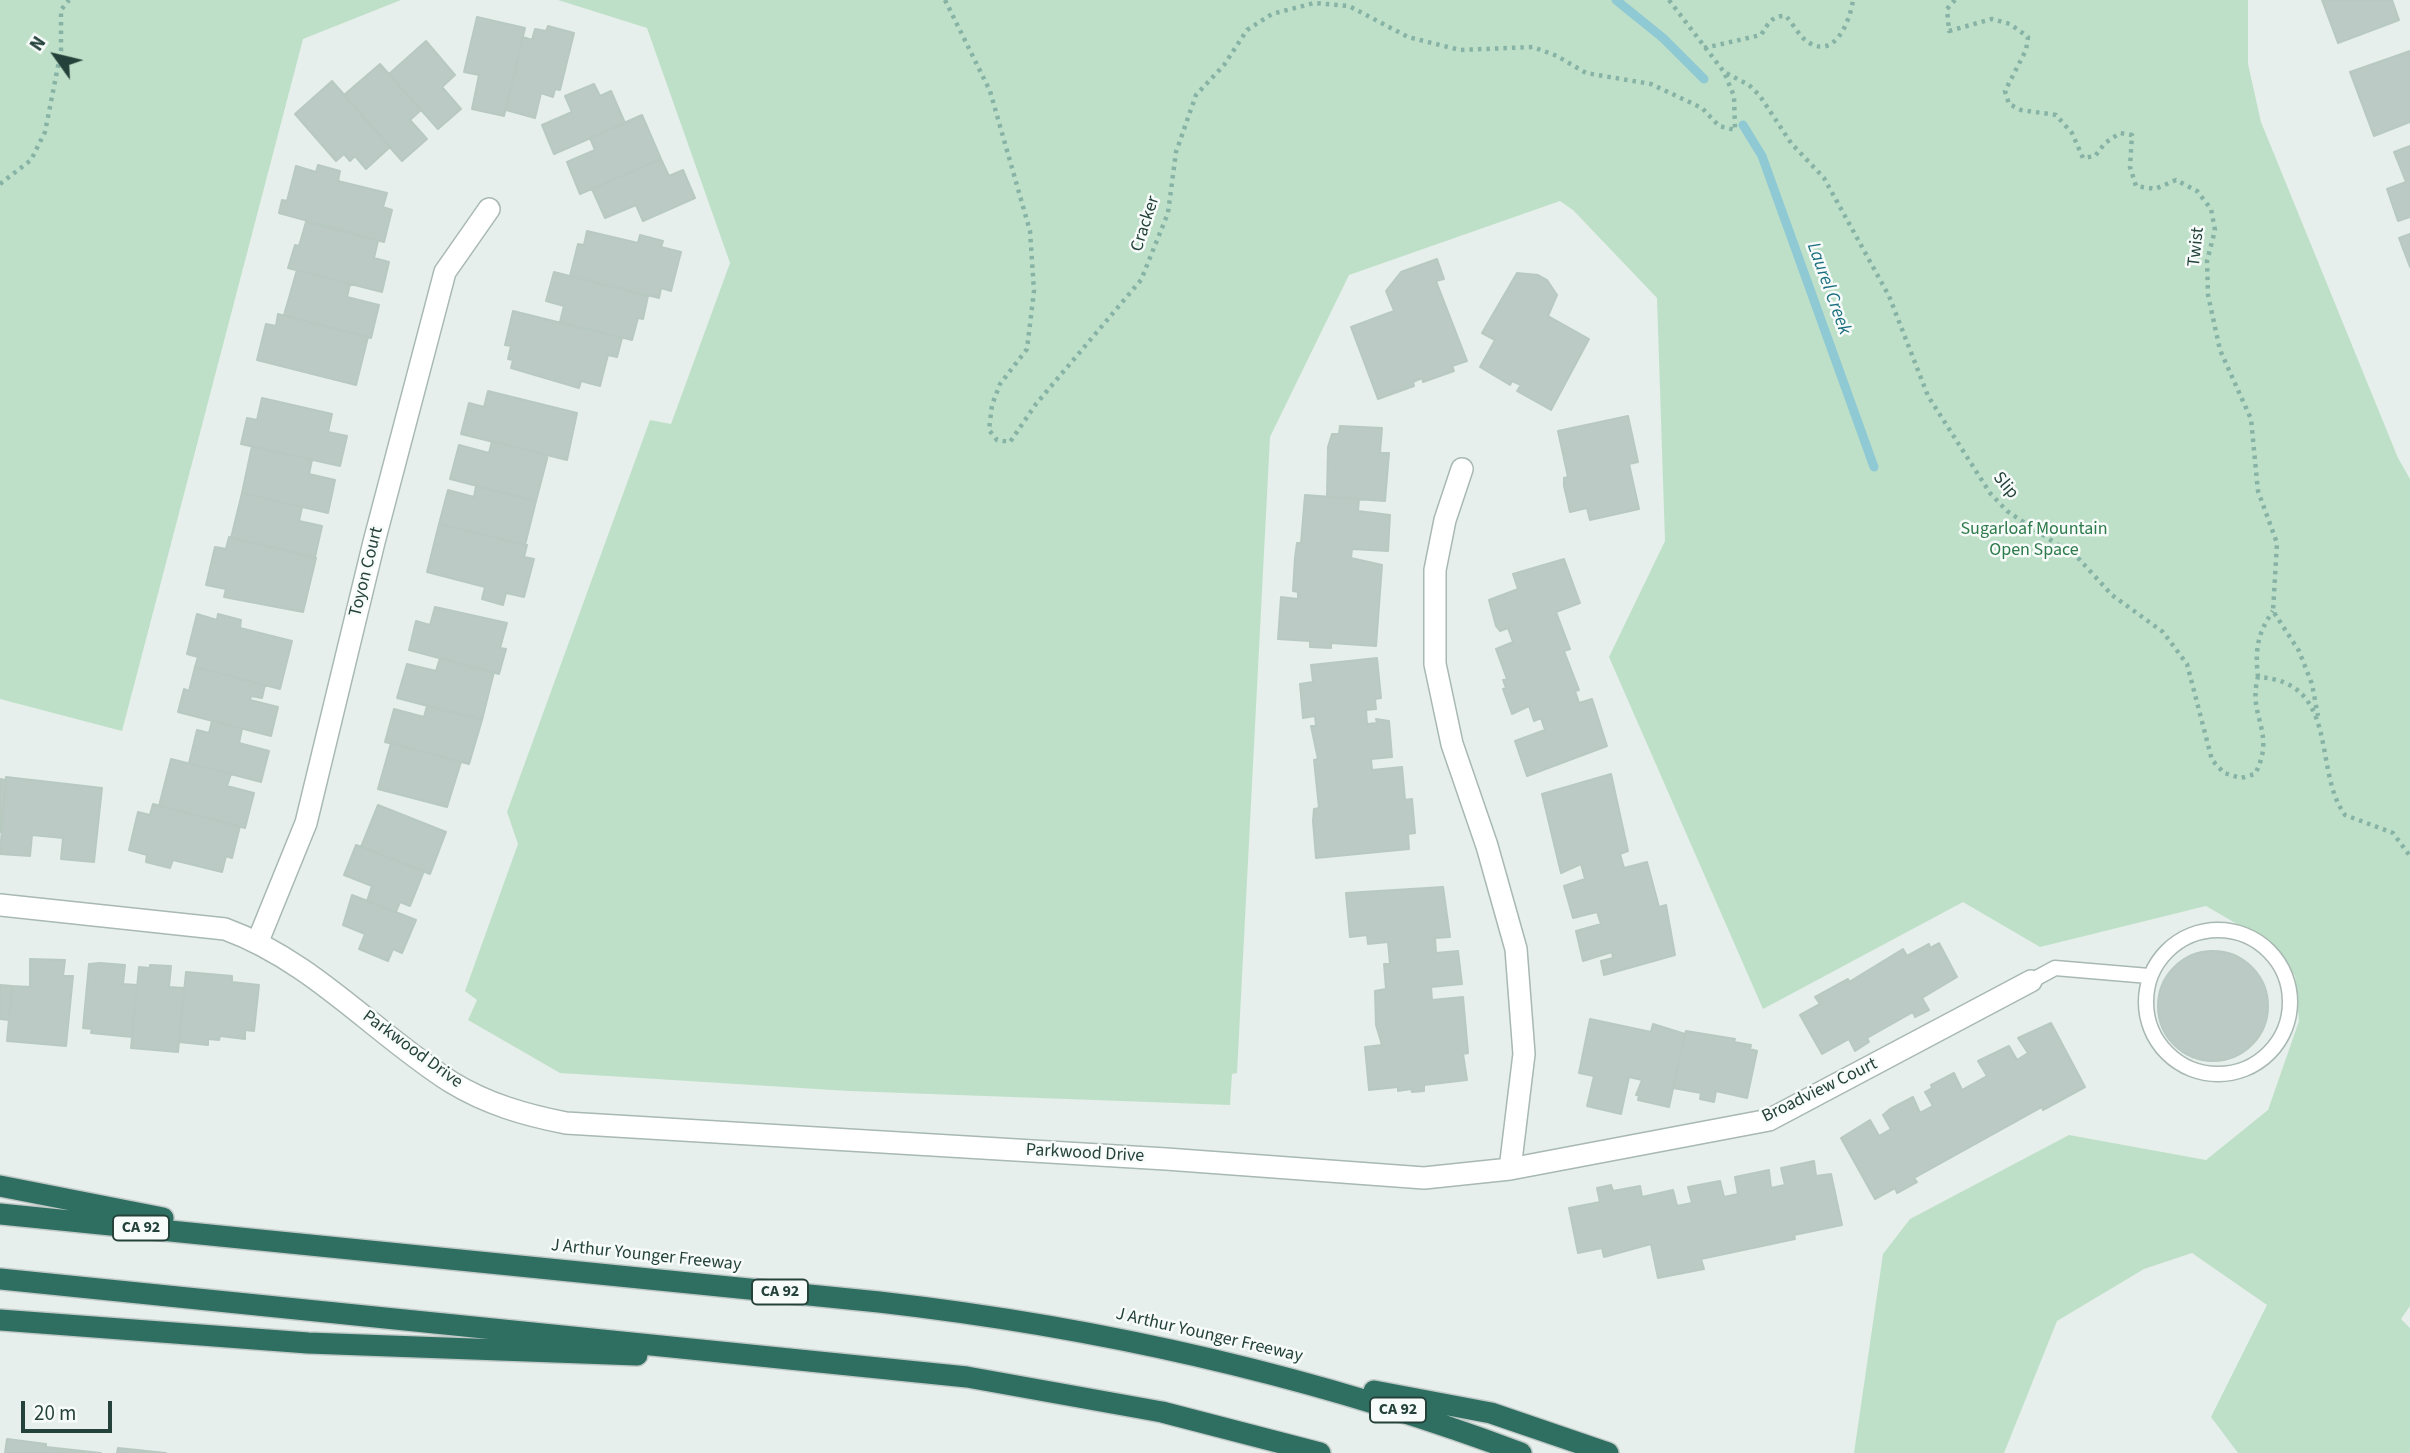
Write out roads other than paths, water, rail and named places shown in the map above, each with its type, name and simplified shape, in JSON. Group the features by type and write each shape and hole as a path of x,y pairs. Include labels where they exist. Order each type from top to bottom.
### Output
{"highway":[{"path":"0,1186 282,1242"},
{"name":"J Arthur Younger Freeway","path":"0,1214 971,1313 1142,1342 1272,1373 1401,1411 1521,1453"},
{"path":"0,1279 967,1377 1098,1399 1227,1427 1320,1453"},
{"path":"0,1320 360,1345 836,1362"},
{"path":"1272,1373 1470,1408 1534,1426 1608,1453"}],"street":[{"name":"Toyon Court","path":"258,941 306,823 374,542 444,272 489,209"},
{"path":"1462,469 1445,520 1435,569 1435,664 1452,744 1487,846 1516,949 1524,1054 1510,1169"},
{"name":"Parkwood Drive","path":"0,905 225,929 258,941 324,984 451,1082 502,1108 566,1123 1166,1158 1424,1178 1510,1169"},
{"name":"Broadview Court","path":"1510,1169 1769,1120 2031,981"}],"lane":[{"path":"2225,929 2248,935 2267,948 2282,967 2290,989 2290,1013 2282,1036 2267,1055 2246,1069 2223,1075 2188,1068 2159,1046 2148,1024 2145,1000 2149,976 2161,956 2179,940 2201,930 2225,929"},
{"path":"2031,981 2055,968 2149,976"}],"waterway":[{"name":"Laurel Creek","path":"1616,0 1663,38 1704,79"},
{"name":"Laurel Creek","path":"1743,125 1762,156 1874,467"}],"park label":[{"name":"Sugarloaf Mountain Open Space","path":"2034,540"}]}
